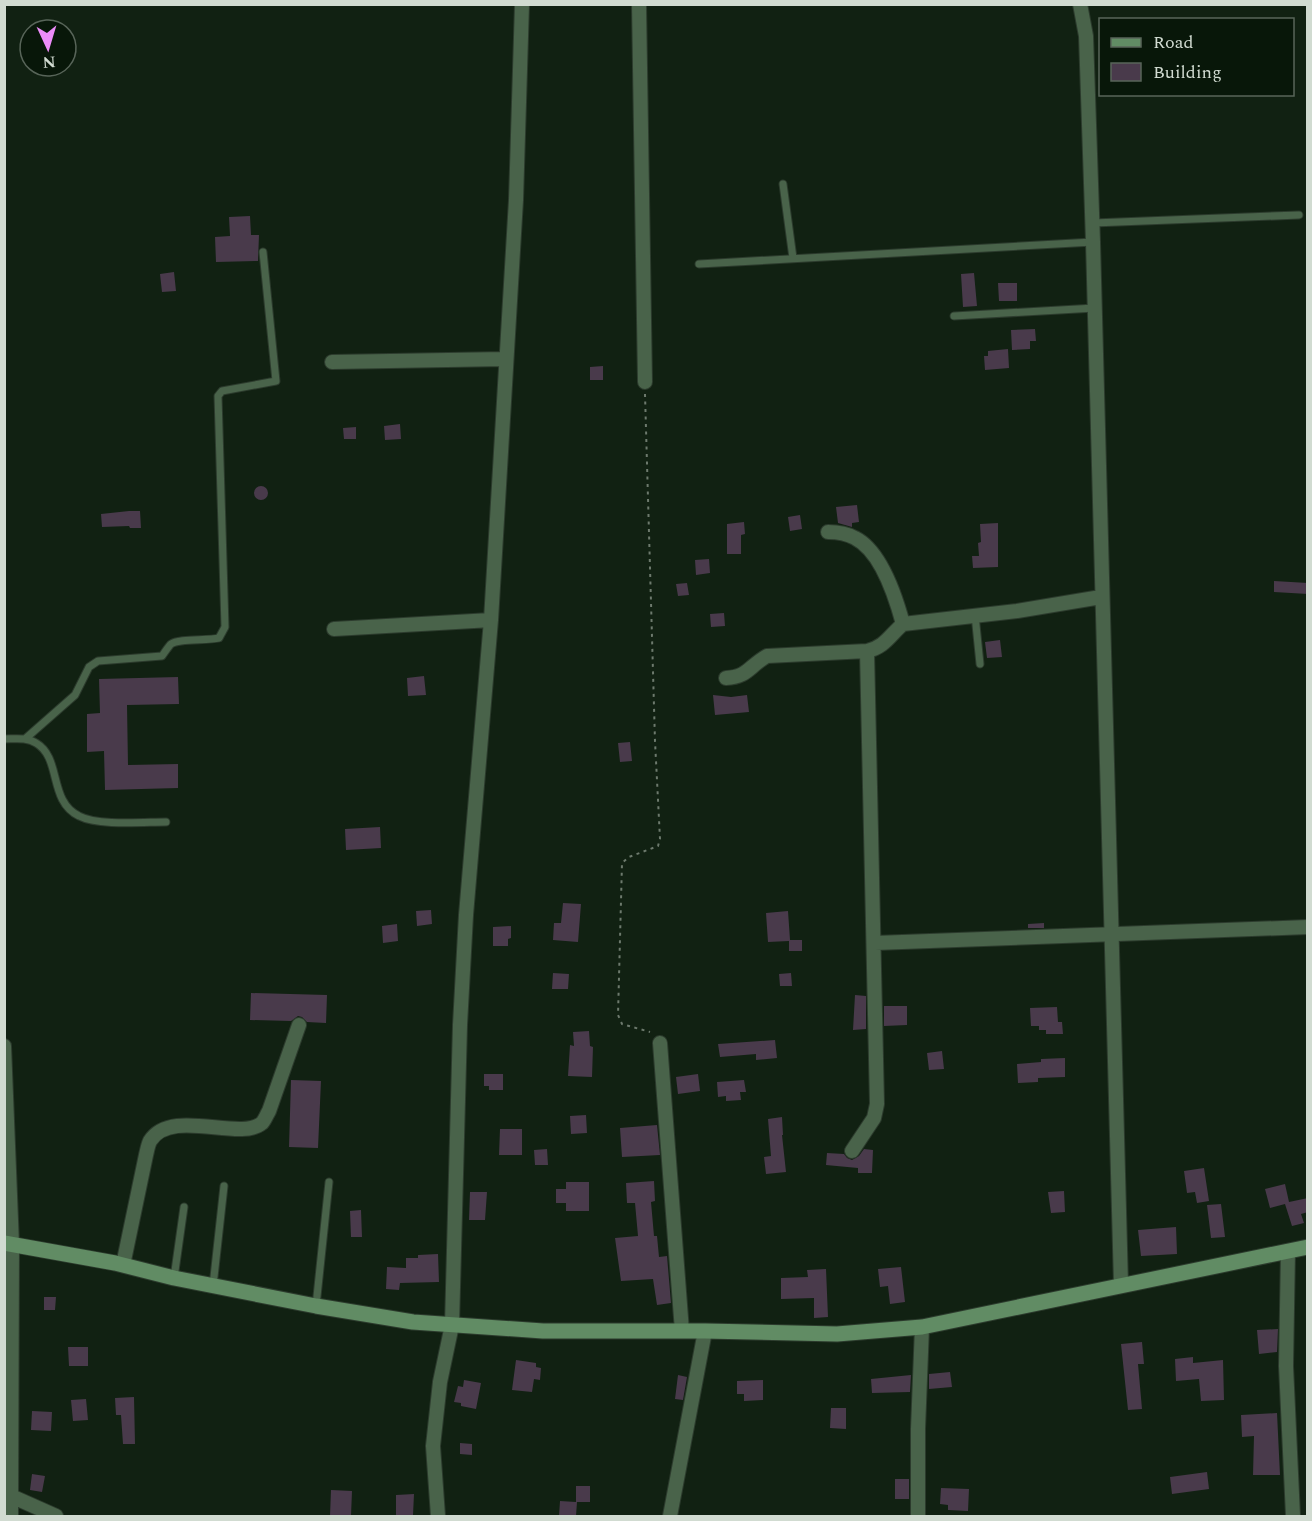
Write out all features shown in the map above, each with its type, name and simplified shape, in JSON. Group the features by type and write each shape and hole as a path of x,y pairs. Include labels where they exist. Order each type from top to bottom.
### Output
{"street":[{"path":"438,1516 433,1446 440,1382 452,1325 460,1025 466,915 491,620 516,200 522,4"},
{"path":"639,4 645,382"},
{"path":"1080,4 1086,36 1093,223 1120,1285"},
{"path":"332,362 505,359"},
{"path":"828,532 841,532 856,538 870,549 889,582 903,624"},
{"path":"726,678 740,677 766,656 867,651 877,648 884,644 903,624 1017,611 1101,597"},
{"path":"334,629 491,620"},
{"path":"852,1151 874,1118 877,1104 867,651"},
{"path":"875,943 1308,927"},
{"path":"123,1265 150,1141 168,1128 181,1126 238,1128 252,1127 261,1123 270,1111 299,1025"},
{"path":"660,1042 682,1332"},
{"path":"4,1046 11,1516"},
{"path":"8,1244 123,1265 174,1278 316,1306 452,1325 543,1331 837,1334 922,1327 1308,1247"},
{"path":"1288,1251 1286,1366 1293,1516"},
{"path":"918,1516 918,1429 922,1327"},
{"path":"670,1516 705,1331"},
{"path":"11,1496 56,1516"}],"lane":[{"path":"783,184 793,258"},
{"path":"1093,223 1299,215"},
{"path":"699,264 1093,242"},
{"path":"25,739 75,695 88,667 98,661 162,656 170,645 176,642 219,638 225,627 218,396 222,391 276,381 263,252"},
{"path":"954,316 1095,308"},
{"path":"975,615 980,664"},
{"path":"4,739 25,739 37,743 46,752 60,797 68,808 80,817 97,821 166,822"},
{"path":"316,1306 329,1182"},
{"path":"213,1286 224,1186"},
{"path":"174,1278 184,1207"}],"path":[{"path":"645,382 660,840 658,846 629,857 622,863 618,1015 622,1024 652,1033 660,1042"}],"building":[{"path":"250,216 251,235 259,235 258,261 216,262 215,237 230,236 229,217"},
{"path":"174,272 176,291 162,292 160,274"},
{"path":"974,273 977,306 963,307 961,274"},
{"path":"998,283 1017,283 1017,301 999,301"},
{"path":"1035,329 1036,341 1030,341 1030,349 1012,350 1011,330"},
{"path":"1008,349 1009,368 985,370 984,356 988,356 988,351"},
{"path":"603,366 603,380 590,380 590,367"},
{"path":"400,424 401,439 385,440 384,426"},
{"path":"356,427 356,439 344,439 343,428"},
{"path":"258,486 264,486 268,493 264,500 258,500 254,496 254,490"},
{"path":"857,505 859,522 852,523 852,527 838,523 836,507"},
{"path":"140,511 141,528 102,527 101,514"},
{"path":"800,515 802,529 790,531 788,517"},
{"path":"744,522 745,534 741,535 741,554 727,554 727,524"},
{"path":"998,523 998,567 973,568 972,556 979,556 980,524"},
{"path":"709,559 710,573 696,575 695,560"},
{"path":"1274,581 1308,583 1308,594 1274,592"},
{"path":"687,583 689,595 678,596 676,584"},
{"path":"724,613 725,626 711,627 710,614"},
{"path":"1000,640 1002,657 987,658 985,642"},
{"path":"424,676 426,695 408,696 407,678"},
{"path":"178,677 179,704 127,705 128,765 178,764 178,788 105,790 104,751 87,752 87,714 100,713 99,679"},
{"path":"713,695 731,697 747,695 749,712 715,715"},
{"path":"630,742 632,761 620,762 618,743"},
{"path":"380,827 381,848 346,850 345,829"},
{"path":"563,903 581,904 578,942 553,940 554,923 561,923"},
{"path":"431,910 432,924 417,926 416,911"},
{"path":"788,911 790,940 802,940 802,951 789,951 789,941 768,942 766,913"},
{"path":"1044,923 1044,928 1028,928 1028,924"},
{"path":"397,924 398,941 383,943 382,926"},
{"path":"511,926 508,946 493,946 493,927"},
{"path":"553,973 569,974 568,989 552,989"},
{"path":"791,973 792,986 780,986 779,974"},
{"path":"251,993 327,995 326,1023 307,1022 298,1016 291,1021 250,1020"},
{"path":"855,995 866,996 866,1029 853,1030"},
{"path":"884,1006 907,1006 907,1025 884,1026"},
{"path":"1057,1007 1058,1022 1062,1022 1063,1034 1046,1034 1046,1030 1039,1030 1039,1026 1031,1026 1030,1008"},
{"path":"589,1031 590,1046 593,1047 592,1077 568,1076 570,1045 574,1046 573,1032"},
{"path":"775,1040 777,1058 756,1060 756,1054 720,1057 718,1044"},
{"path":"942,1051 944,1069 929,1070 927,1053"},
{"path":"1065,1058 1065,1077 1038,1078 1038,1082 1018,1083 1017,1064 1041,1062 1041,1059"},
{"path":"484,1074 503,1074 503,1090 489,1090 489,1086 484,1086"},
{"path":"698,1074 700,1091 678,1094 676,1077"},
{"path":"291,1080 321,1081 318,1148 289,1147"},
{"path":"744,1080 746,1092 740,1092 741,1100 726,1101 726,1096 718,1097 717,1082"},
{"path":"586,1115 587,1133 571,1134 570,1116"},
{"path":"782,1117 786,1172 766,1174 764,1157 771,1156 768,1119"},
{"path":"657,1125 660,1155 622,1157 620,1128"},
{"path":"500,1129 522,1129 522,1155 499,1155"},
{"path":"547,1149 548,1165 535,1165 534,1150"},
{"path":"864,1149 873,1150 872,1173 858,1173 858,1168 826,1165 827,1153 844,1154 852,1160"},
{"path":"1204,1168 1209,1201 1197,1203 1195,1192 1187,1193 1184,1171"},
{"path":"654,1181 655,1201 651,1202 654,1236 657,1236 659,1257 667,1256 671,1303 657,1305 653,1279 621,1281 615,1238 638,1236 635,1203 627,1203 626,1183"},
{"path":"566,1182 589,1182 589,1211 566,1211 566,1203 556,1203 556,1189 566,1189"},
{"path":"1285,1184 1289,1202 1308,1198 1308,1212 1301,1214 1304,1223 1292,1226 1285,1204 1270,1208 1265,1189"},
{"path":"1064,1191 1065,1212 1051,1213 1048,1192"},
{"path":"470,1192 487,1192 485,1220 469,1220"},
{"path":"1221,1204 1225,1237 1211,1238 1207,1205"},
{"path":"361,1210 362,1237 351,1237 350,1211"},
{"path":"1176,1227 1177,1254 1141,1256 1138,1230"},
{"path":"438,1254 439,1282 400,1283 399,1290 386,1289 387,1267 406,1268 406,1258"},
{"path":"901,1267 905,1302 890,1304 888,1286 880,1287 878,1269"},
{"path":"826,1269 828,1317 814,1318 814,1298 781,1299 781,1278 808,1277 807,1270"},
{"path":"44,1297 56,1297 55,1310 44,1310"},
{"path":"1278,1329 1277,1352 1259,1354 1257,1330"},
{"path":"1142,1342 1144,1364 1138,1364 1142,1409 1128,1410 1121,1344"},
{"path":"68,1347 88,1347 88,1366 69,1366"},
{"path":"1193,1357 1193,1363 1223,1360 1224,1400 1201,1401 1199,1379 1176,1381 1175,1359"},
{"path":"516,1360 536,1363 536,1367 541,1368 540,1380 534,1379 532,1392 512,1390"},
{"path":"950,1372 952,1387 929,1389 929,1374"},
{"path":"678,1375 687,1377 683,1400 675,1399"},
{"path":"911,1375 910,1392 872,1393 871,1379"},
{"path":"464,1380 481,1383 476,1409 454,1402 458,1386 463,1387"},
{"path":"763,1380 763,1400 744,1401 744,1394 737,1394 737,1381"},
{"path":"134,1397 135,1444 123,1444 121,1415 116,1415 115,1398"},
{"path":"86,1399 88,1420 73,1421 71,1400"},
{"path":"831,1408 846,1408 846,1429 830,1428"},
{"path":"32,1411 52,1412 51,1431 31,1430"},
{"path":"1277,1413 1280,1475 1253,1475 1254,1436 1242,1437 1241,1415"},
{"path":"460,1443 472,1444 472,1455 460,1454"},
{"path":"1207,1472 1209,1489 1172,1494 1170,1477"},
{"path":"32,1474 45,1476 42,1492 30,1490"},
{"path":"895,1479 909,1479 909,1499 895,1499"},
{"path":"576,1486 590,1486 590,1502 577,1502 576,1516 559,1516 560,1501 576,1502"},
{"path":"941,1488 969,1489 968,1511 948,1510 948,1505 940,1504"},
{"path":"331,1490 352,1491 351,1516 330,1516"},
{"path":"414,1494 413,1515 396,1515 396,1495"}]}
